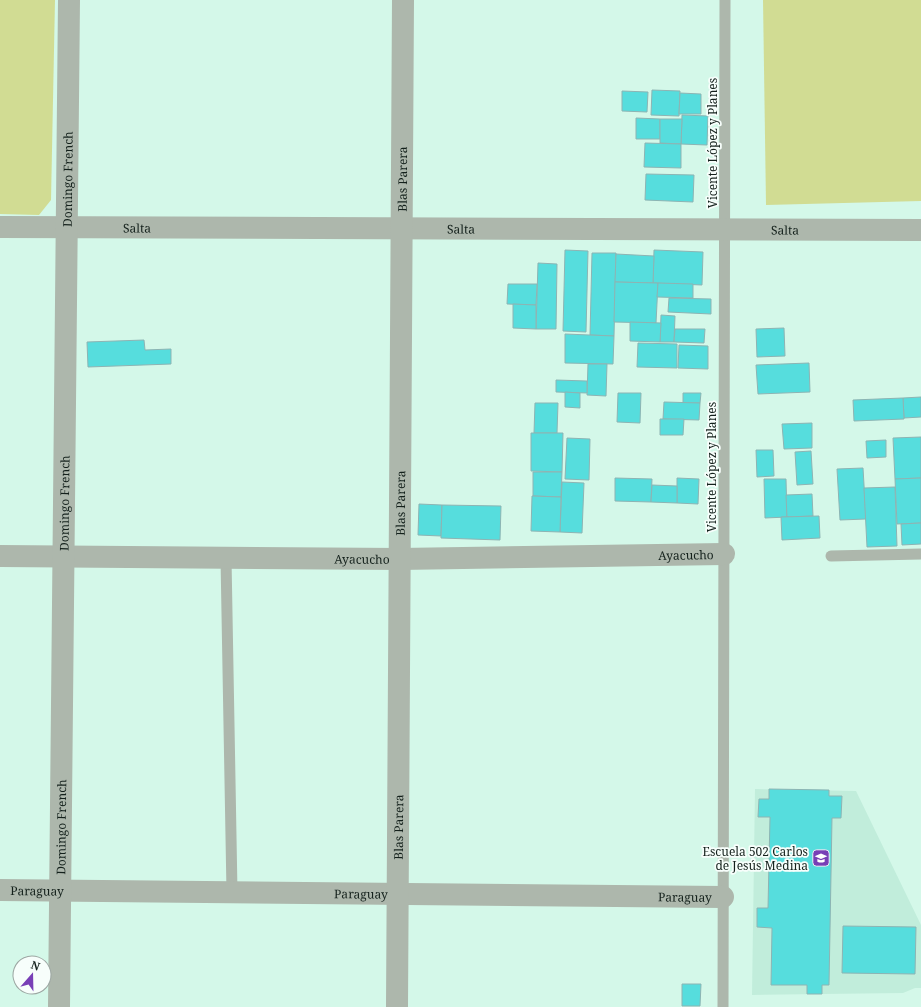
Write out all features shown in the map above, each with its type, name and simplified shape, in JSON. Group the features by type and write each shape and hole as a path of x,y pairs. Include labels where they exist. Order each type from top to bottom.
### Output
{"street":[{"name":"Domingo French","path":"59,1007 69,0"},
{"name":"Blas Parera","path":"397,1007 403,0"},
{"name":"Salta","path":"0,227 921,230"},
{"name":"Ayacucho","path":"0,556 400,559 724,554"},
{"name":"Paraguay","path":"0,890 723,897"}],"lane":[{"name":"Vicente López y Planes","path":"722,1007 725,0"},
{"path":"831,556 921,554"},
{"path":"226,558 232,892"}],"shaded area":[{"name":"Escuela 502 Carlos de Jesús Medina","path":"755,789 856,791 921,925 921,988 915,988 903,993 752,995"}],"green space":[{"path":"0,0 55,0 51,200 39,215 0,214"},
{"path":"763,0 921,0 921,201 766,205"}],"building":[{"path":"652,90 680,91 679,116 651,115"},
{"path":"622,91 648,92 647,112 622,111"},
{"path":"680,93 701,94 701,114 679,114"},
{"path":"682,115 708,116 707,145 681,144"},
{"path":"636,118 660,119 660,139 636,139"},
{"path":"660,119 682,119 681,144 660,143"},
{"path":"645,143 681,144 681,168 644,167"},
{"path":"646,174 694,175 693,202 645,200"},
{"path":"565,250 588,251 586,332 563,331"},
{"path":"654,250 703,252 702,285 653,283"},
{"path":"592,253 616,253 614,336 590,335"},
{"path":"616,254 654,256 653,283 615,282"},
{"path":"538,263 557,264 556,329 536,329"},
{"path":"615,282 658,283 656,323 614,322"},
{"path":"658,283 693,284 693,298 657,297"},
{"path":"508,284 537,284 536,305 507,304"},
{"path":"669,298 711,299 711,314 668,312"},
{"path":"513,304 536,305 536,329 513,328"},
{"path":"661,315 675,316 674,342 660,342"},
{"path":"630,322 661,323 660,342 630,341"},
{"path":"784,328 785,356 757,357 756,329"},
{"path":"675,329 705,329 704,343 674,342"},
{"path":"565,334 614,336 613,364 565,363"},
{"path":"144,340 145,350 171,349 171,364 88,367 87,342"},
{"path":"638,343 677,344 677,368 637,367"},
{"path":"679,345 708,346 708,369 678,368"},
{"path":"809,363 810,392 758,394 756,365"},
{"path":"588,364 607,364 606,396 587,395"},
{"path":"556,380 587,381 587,393 556,392"},
{"path":"565,392 580,393 580,408 565,407"},
{"path":"618,393 641,393 640,423 617,422"},
{"path":"683,393 701,393 700,403 683,403"},
{"path":"921,397 921,417 904,418 903,398"},
{"path":"903,398 904,419 854,421 853,400"},
{"path":"664,402 700,403 699,420 663,419"},
{"path":"535,403 558,403 557,433 534,433"},
{"path":"660,419 684,419 683,435 660,435"},
{"path":"812,423 812,448 784,449 782,424"},
{"path":"531,433 563,433 562,472 531,471"},
{"path":"921,437 921,478 895,479 893,438"},
{"path":"567,438 590,439 589,480 565,479"},
{"path":"886,440 886,457 867,458 866,441"},
{"path":"756,450 773,450 774,476 757,477"},
{"path":"811,451 813,484 797,485 795,452"},
{"path":"863,468 866,519 840,520 837,469"},
{"path":"533,472 562,472 561,497 533,496"},
{"path":"615,478 652,479 651,502 615,501"},
{"path":"677,478 699,479 698,504 677,503"},
{"path":"921,478 921,523 897,524 895,479"},
{"path":"764,479 786,479 787,517 765,518"},
{"path":"562,482 584,483 582,533 560,532"},
{"path":"652,485 677,486 677,503 651,502"},
{"path":"895,487 897,546 867,547 864,488"},
{"path":"812,494 813,516 787,517 786,495"},
{"path":"532,496 561,497 560,532 531,531"},
{"path":"419,504 442,505 441,536 418,535"},
{"path":"442,505 501,506 500,540 441,538"},
{"path":"819,516 820,538 782,540 781,517"},
{"path":"921,523 921,544 902,545 901,524"},
{"path":"769,789 829,790 829,796 842,796 841,818 832,818 829,985 822,985 822,994 807,994 807,985 771,985 772,928 757,927 757,908 768,908 770,817 758,817 759,799 769,799"},
{"path":"843,926 916,927 915,974 842,973"},
{"path":"682,984 701,984 700,1006 682,1006"}],"place":[{"name":"Escuela 502 Carlos de Jesús Medina","path":"821,858"}]}
